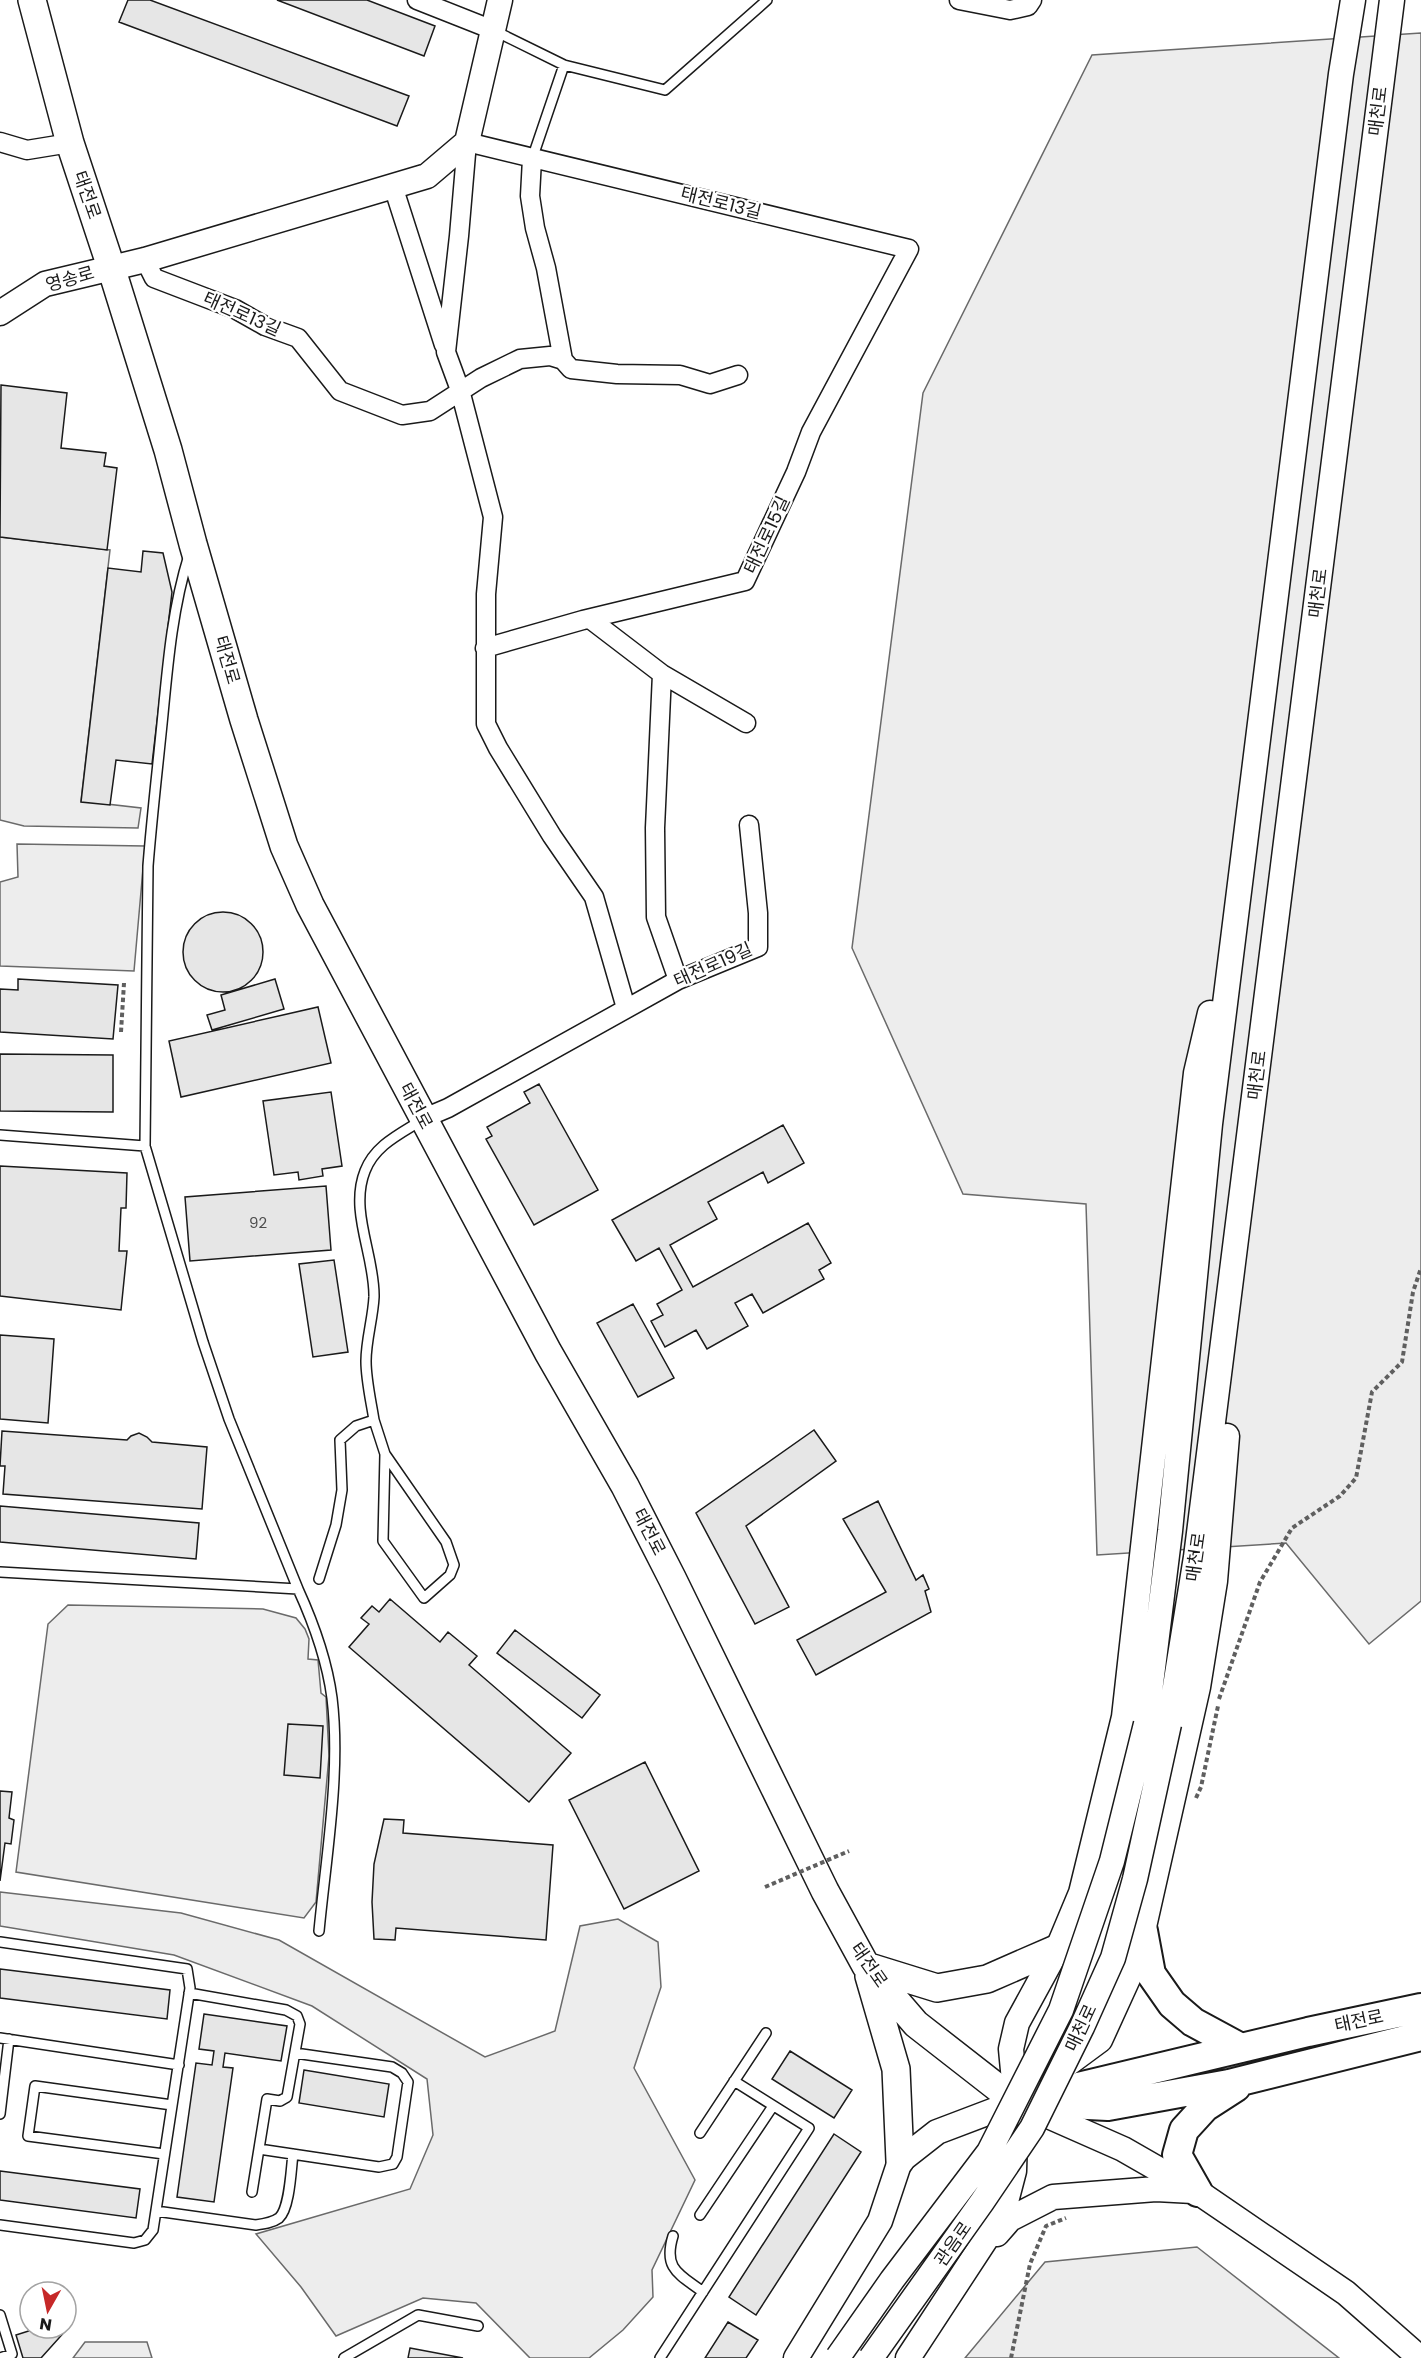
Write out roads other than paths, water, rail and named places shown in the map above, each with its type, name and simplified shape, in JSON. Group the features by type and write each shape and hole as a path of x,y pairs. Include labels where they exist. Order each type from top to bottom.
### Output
{"highway":[{"path":"1143,1930 1151,1974 1172,2004 1193,2022 1241,2048"},
{"name":"태전로","path":"1016,2102 1421,2008"},
{"name":"태전로","path":"1016,2102 1108,2106 1249,2079 1421,2036"},
{"path":"1198,2192 1177,2155 1184,2130 1205,2107 1249,2079"}],"main road":[{"name":"태전로","path":"32,0 70,143 168,450 244,720 284,846 310,905 548,1352 625,1485 825,1891 866,1966 916,2024 1016,2102"},
{"path":"111,267 144,260 427,176 467,142 500,0"},
{"name":"매천로","path":"1158,1724 1170,1531 1210,1124 1341,74 1353,0"},
{"name":"매천로","path":"1032,2128 1113,1958 1135,1879 1158,1724 1196,1557 1392,0"},
{"name":"영송로","path":"0,313 45,284 111,267"},
{"path":"908,2358 1003,2213 1014,2171 1016,2102 1011,2049 1017,2023 1058,1948 1081,1893 1124,1717 1196,1073 1239,893"},
{"path":"900,2161 937,2132 1016,2102 1100,2040 1131,1972 1143,1930 1198,1687 1215,1581 1236,1335 1265,1127 1275,935"},
{"path":"838,2357 892,2280 988,2152 1060,2010 1158,1724"},
{"path":"866,1966 937,1988 987,1979 1058,1948"},
{"path":"796,2358 880,2221 900,2161 896,2069 866,1966"},
{"path":"1016,2102 1123,2149 1198,2192 1346,2293 1420,2358"},
{"name":"관음로","path":"871,2358 1032,2128"},
{"path":"970,2266 1010,2219 1053,2197 1156,2189 1198,2192"}],"street":[{"path":"417,0 493,30"},
{"path":"959,0 1010,10 1028,6 1032,0"},
{"path":"0,142 27,150 70,143"},
{"path":"446,352 467,142"},
{"name":"태전로13길","path":"467,142 909,249"},
{"path":"532,159 530,196 563,360"},
{"path":"393,186 460,390 493,517 486,594 486,724 498,748 552,836 594,897 626,1008"},
{"name":"태전로15길","path":"485,648 590,619 745,581 796,472 811,432 909,249"},
{"name":"태전로13길","path":"144,260 154,278 235,309 265,326 298,338 340,391 402,415 430,411 460,390 520,359 550,356 563,360 571,369 617,374 680,375 710,384 738,375"},
{"path":"590,619 662,674 746,723"},
{"path":"662,674 655,828 656,917 678,980"},
{"name":"태전로19길","path":"422,1119 448,1108 678,980 758,947 758,913 749,825"}],"lane":[{"path":"493,30 564,65 665,90 767,0"},
{"path":"532,159 564,65"},
{"path":"193,544 182,577 169,648 150,843 145,1146 203,1342 229,1419 312,1620 322,1652 332,1698 334,1749 319,1931"},
{"path":"385,1454 383,1541 424,1598 450,1575 454,1565 446,1542 385,1454 374,1420 366,1359 374,1298 373,1275 359,1197 366,1168 382,1145 422,1119"},
{"path":"0,1135 145,1146"},
{"path":"319,1579 336,1525 342,1490 340,1440 356,1426 374,1420"},
{"path":"0,1572 298,1589"},
{"path":"0,1942 187,1968 189,1993 153,2230 145,2240 134,2243 0,2225"},
{"path":"189,1993 286,2010 297,2016 300,2024 287,2097 280,2101 267,2099 252,2192"},
{"path":"700,2133 766,2033"},
{"path":"0,2114 4,2039 179,2065"},
{"path":"259,2149 379,2167 393,2164 397,2157 408,2082 402,2073 392,2067 295,2053"},
{"path":"660,2358 809,2128 734,2081"},
{"path":"164,2154 28,2136 35,2086 172,2105"},
{"path":"700,2215 773,2106"},
{"path":"156,2211 256,2225 268,2223 280,2217 286,2206 293,2154"},
{"path":"674,2236 669,2256 671,2264 678,2274 703,2292"},
{"path":"0,2315 12,2354 0,2358"},
{"path":"344,2358 418,2315 478,2326"}]}
